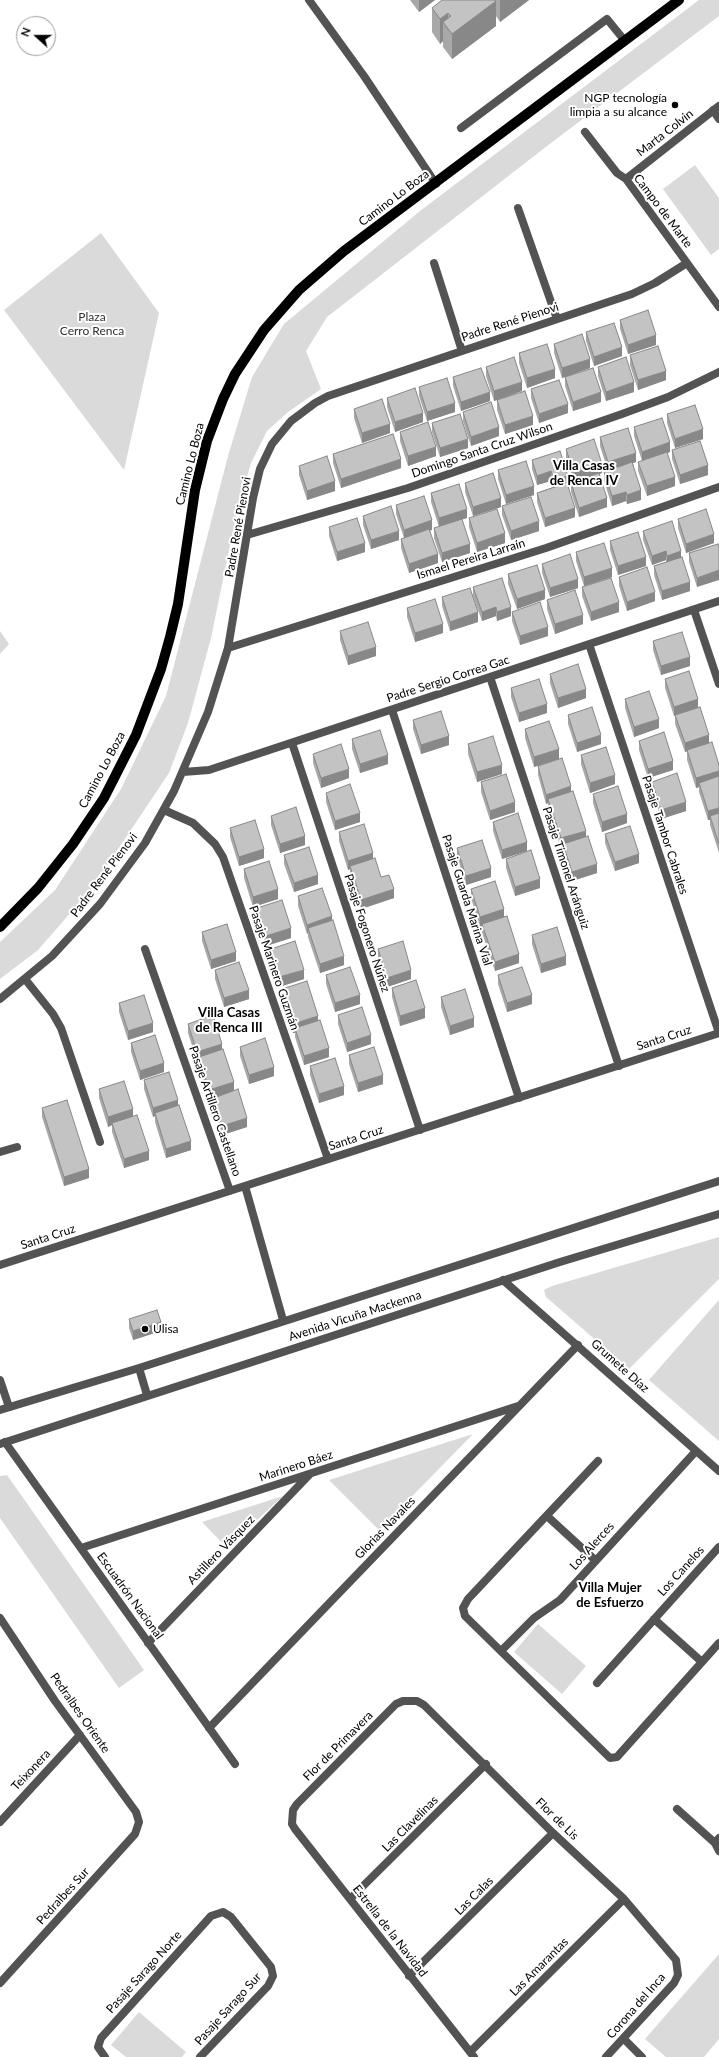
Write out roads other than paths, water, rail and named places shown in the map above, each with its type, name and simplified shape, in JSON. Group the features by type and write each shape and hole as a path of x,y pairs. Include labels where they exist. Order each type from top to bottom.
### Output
{"main road":[{"name":"Camino Lo Boza","path":"0,927 38,888 77,838 107,792 136,735 159,675 178,604 195,490 206,441 222,399 235,374 264,330 299,290 344,251 436,184 679,0"}],"street":[{"path":"309,0 364,76 436,184"},
{"path":"461,128 607,19 625,42"},
{"path":"716,108 719,119"},
{"name":"Marta Colvin","path":"626,179 716,108"},
{"name":"Campo de Marte","path":"585,132 617,173 626,179 719,307"},
{"path":"518,208 557,319"},
{"path":"434,263 462,351"},
{"name":"Padre René Pienovi","path":"0,999 26,979 57,951 100,904 145,843 183,772 208,712 228,648 256,483 266,456 281,432 302,411 328,396 643,289 687,263"},
{"name":"Domingo Santa Cruz Wilson","path":"247,535 408,488 622,414 690,388 719,372"},
{"name":"Ismael Pereira Larraín","path":"228,648 546,548 719,487"},
{"name":"Padre Sergio Correa Gac","path":"183,772 209,770 719,601"},
{"path":"694,610 719,684"},
{"name":"Pasaje Tambor Cabrales","path":"589,644 719,1033"},
{"name":"Pasaje Timonel Aránguiz","path":"490,677 619,1066"},
{"name":"Pasaje Guarda Marina Vial","path":"392,710 518,1098"},
{"name":"Pasaje Fogonero Núñez","path":"292,743 420,1130"},
{"name":"Pasaje Marinero Guzmán","path":"164,810 193,823 215,844 223,857 328,1159"},
{"name":"Pasaje Artillero Castellano","path":"145,949 230,1191"},
{"path":"26,979 53,1014 61,1028 100,1142"},
{"name":"Santa Cruz","path":"0,1265 719,1033"},
{"path":"0,1152 17,1147"},
{"name":"Avenida Vicuña Mackenna","path":"0,1410 140,1368 283,1320 719,1180"},
{"name":"Pasaje Artillero Castellano","path":"245,1186 283,1320"},
{"name":"Avenida Vicuña Mackenna","path":"2,1443 503,1280 646,1235 719,1214"},
{"name":"Grumete Díaz","path":"503,1280 719,1471"},
{"name":"Glorias Navales","path":"210,1728 578,1345"},
{"path":"140,1368 147,1395"},
{"path":"0,1380 9,1407"},
{"name":"Marinero Báez","path":"81,1548 519,1406"},
{"name":"Escuadrón Nacional","path":"2,1443 81,1548 236,1764"},
{"name":"Los Alerces","path":"501,1651 534,1618 560,1600 696,1451"},
{"path":"598,1461 464,1604 463,1608 465,1616 610,1758 616,1757 719,1642"},
{"name":"Astillero Vásquez","path":"148,1643 310,1474"},
{"path":"546,1516 595,1560"},
{"name":"Los Canelos","path":"597,1683 719,1547"},
{"name":"Pedralbes Oriente","path":"0,1618 80,1735 136,1812 139,1822"},
{"path":"654,1619 702,1662"},
{"name":"Flor de Lis","path":"410,1700 424,1705 486,1764 554,1833 624,1899 672,1953 678,1967"},
{"name":"Flor de Primavera","path":"292,1818 297,1804 396,1704 410,1700"},
{"name":"Teixonera","path":"0,1822 80,1735"},
{"name":"Las Clavelinas","path":"350,1899 486,1764"},
{"path":"678,1809 717,1840 719,1851"},
{"name":"Estrella de la Navidad","path":"292,1818 295,1829 409,1976 472,2054"},
{"name":"Pedralbes Sur","path":"0,1983 135,1834 139,1822"},
{"name":"Las Calas","path":"409,1976 554,1833"},
{"name":"Las Amarantas","path":"472,2054 624,1899"},
{"name":"Pasaje Sarago Sur","path":"200,2057 268,1986 273,1976 271,1967 231,1917 223,1912 211,1916"},
{"name":"Pasaje Sarago Norte","path":"105,2057 98,2047 101,2038 211,1916"},
{"name":"Corona del Inca","path":"606,2057 674,1983 678,1975 678,1967"},
{"path":"624,2039 642,2057"}],"place":[{"name":"NGP tecnología limpia a su alcance","path":"675,105"},
{"name":"Ulisa","path":"145,1329"}],"district":[{"name":"Villa Casas de Renca IV","path":"584,474"},
{"name":"Villa Casas de Renca III","path":"229,1020"},
{"name":"Villa Mujer de Esfuerzo","path":"610,1596"}],"park label":[{"name":"Plaza Cerro Renca","path":"92,324"}]}
